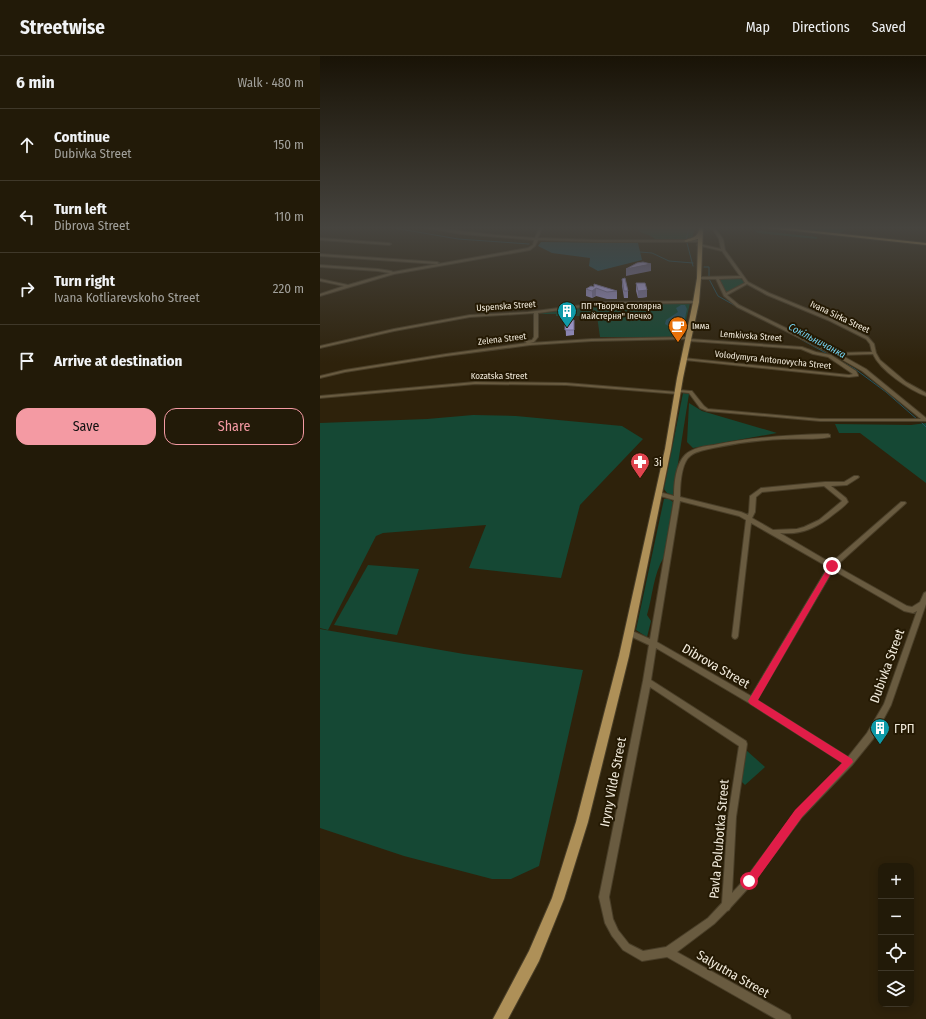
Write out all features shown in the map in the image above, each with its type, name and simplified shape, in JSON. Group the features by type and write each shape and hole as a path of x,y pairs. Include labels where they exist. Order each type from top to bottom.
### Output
{"main road":[{"path":"500,1019 534,956 558,899 582,822 630,633 679,392 680,378 696,302 699,273"}],"street":[{"path":"320,295 394,273"},
{"name":"Ivana Sirka Street","path":"739,273 747,283 768,294 861,334 870,340 878,360 904,383 926,395"},
{"path":"699,278 742,278"},
{"path":"717,278 726,295 738,306 836,354 864,370 926,420"},
{"path":"320,280 348,286"},
{"path":"726,295 747,283"},
{"name":"Uspenska Street","path":"320,347 394,330 470,316 536,312 605,303 696,302"},
{"path":"533,342 536,337 536,312"},
{"name":"Zelena Street","path":"320,377 353,370 533,342 689,339"},
{"name":"Lemkivska Street","path":"689,339 802,348 829,356 854,372"},
{"path":"836,354 874,353"},
{"name":"Volodymyra Antonovycha Street","path":"685,359 849,376 856,375 854,372"},
{"name":"Kozatska Street","path":"320,397 475,383 566,384 679,392"},
{"path":"679,392 690,392 702,407 707,410 820,420 926,420"},
{"name":"Iryny Vilde Street","path":"726,907 711,921 668,952 642,956 626,947 615,933 608,920 604,897 647,681 677,499 676,492 683,460 695,451 756,439 828,436"},
{"path":"735,636 753,496 761,490 825,484 845,484 856,477"},
{"path":"771,531 791,533 810,528 845,502 844,499 825,484"},
{"path":"659,494 741,514 906,609 913,610 925,600"},
{"path":"752,701 832,566 903,503"},
{"name":"Dubivka Street","path":"726,907 749,881 798,814 849,762 870,736 887,705 925,600"},
{"name":"Dibrova Street","path":"630,633 653,643 752,701 849,762"},
{"name":"Pavla Polubotka Street","path":"647,681 743,744 732,817 726,907"},
{"name":"Salyutna Street","path":"668,952 786,1019"}],"green space":[{"path":"739,278 746,282 745,284 725,293 718,279"},
{"path":"690,303 682,337 600,337 597,316 556,316 556,314 539,314 575,308 627,304"},
{"path":"683,393 689,394 673,495 667,493 664,489"},
{"path":"689,403 702,411 777,433 693,448 687,442"},
{"path":"473,415 516,416 622,426 643,439 580,505 561,578 469,568 486,525 383,533 376,536 328,630 320,628 320,423 427,419"},
{"path":"926,423 926,483 860,433 839,433 835,424 911,425"},
{"path":"664,499 669,499 673,502 664,557 655,578 647,615 651,621 647,637 636,630"},
{"path":"368,565 419,569 397,635 334,625"},
{"path":"320,629 464,654 583,670 539,866 511,879 492,879 404,856 320,828"},
{"path":"746,750 765,767 745,785 740,780"}],"water":[{"path":"681,305 685,305 687,309 683,327 671,330 670,327 665,324 666,320 678,312 676,308"}],"building":[{"path":"625,278 628,291 624,291 622,279"},
{"path":"636,283 645,283 647,290 638,291"},
{"path":"594,284 617,291 607,292 596,288 592,291 586,289 591,286 594,287"},
{"path":"565,316 571,316 571,320 574,320 574,330 565,330"}],"waterway":[{"path":"709,273 709,277"},
{"name":"Сокільничанка","path":"709,279 718,296 734,305"},
{"name":"Сокільничанка","path":"784,330 855,369 886,392 918,420"},
{"name":"Сокільничанка","path":"922,423 926,427"}],"place":[{"name":"ПП \"Творча столярна майстерня\" Ілечко","path":"567,328"},
{"name":"Імма","path":"678,343"},
{"name":"3і","path":"640,479"},
{"name":"ГРП","path":"880,745"}],"route":[{"path":"749,881 798,814 849,762 752,701 832,566"}]}
